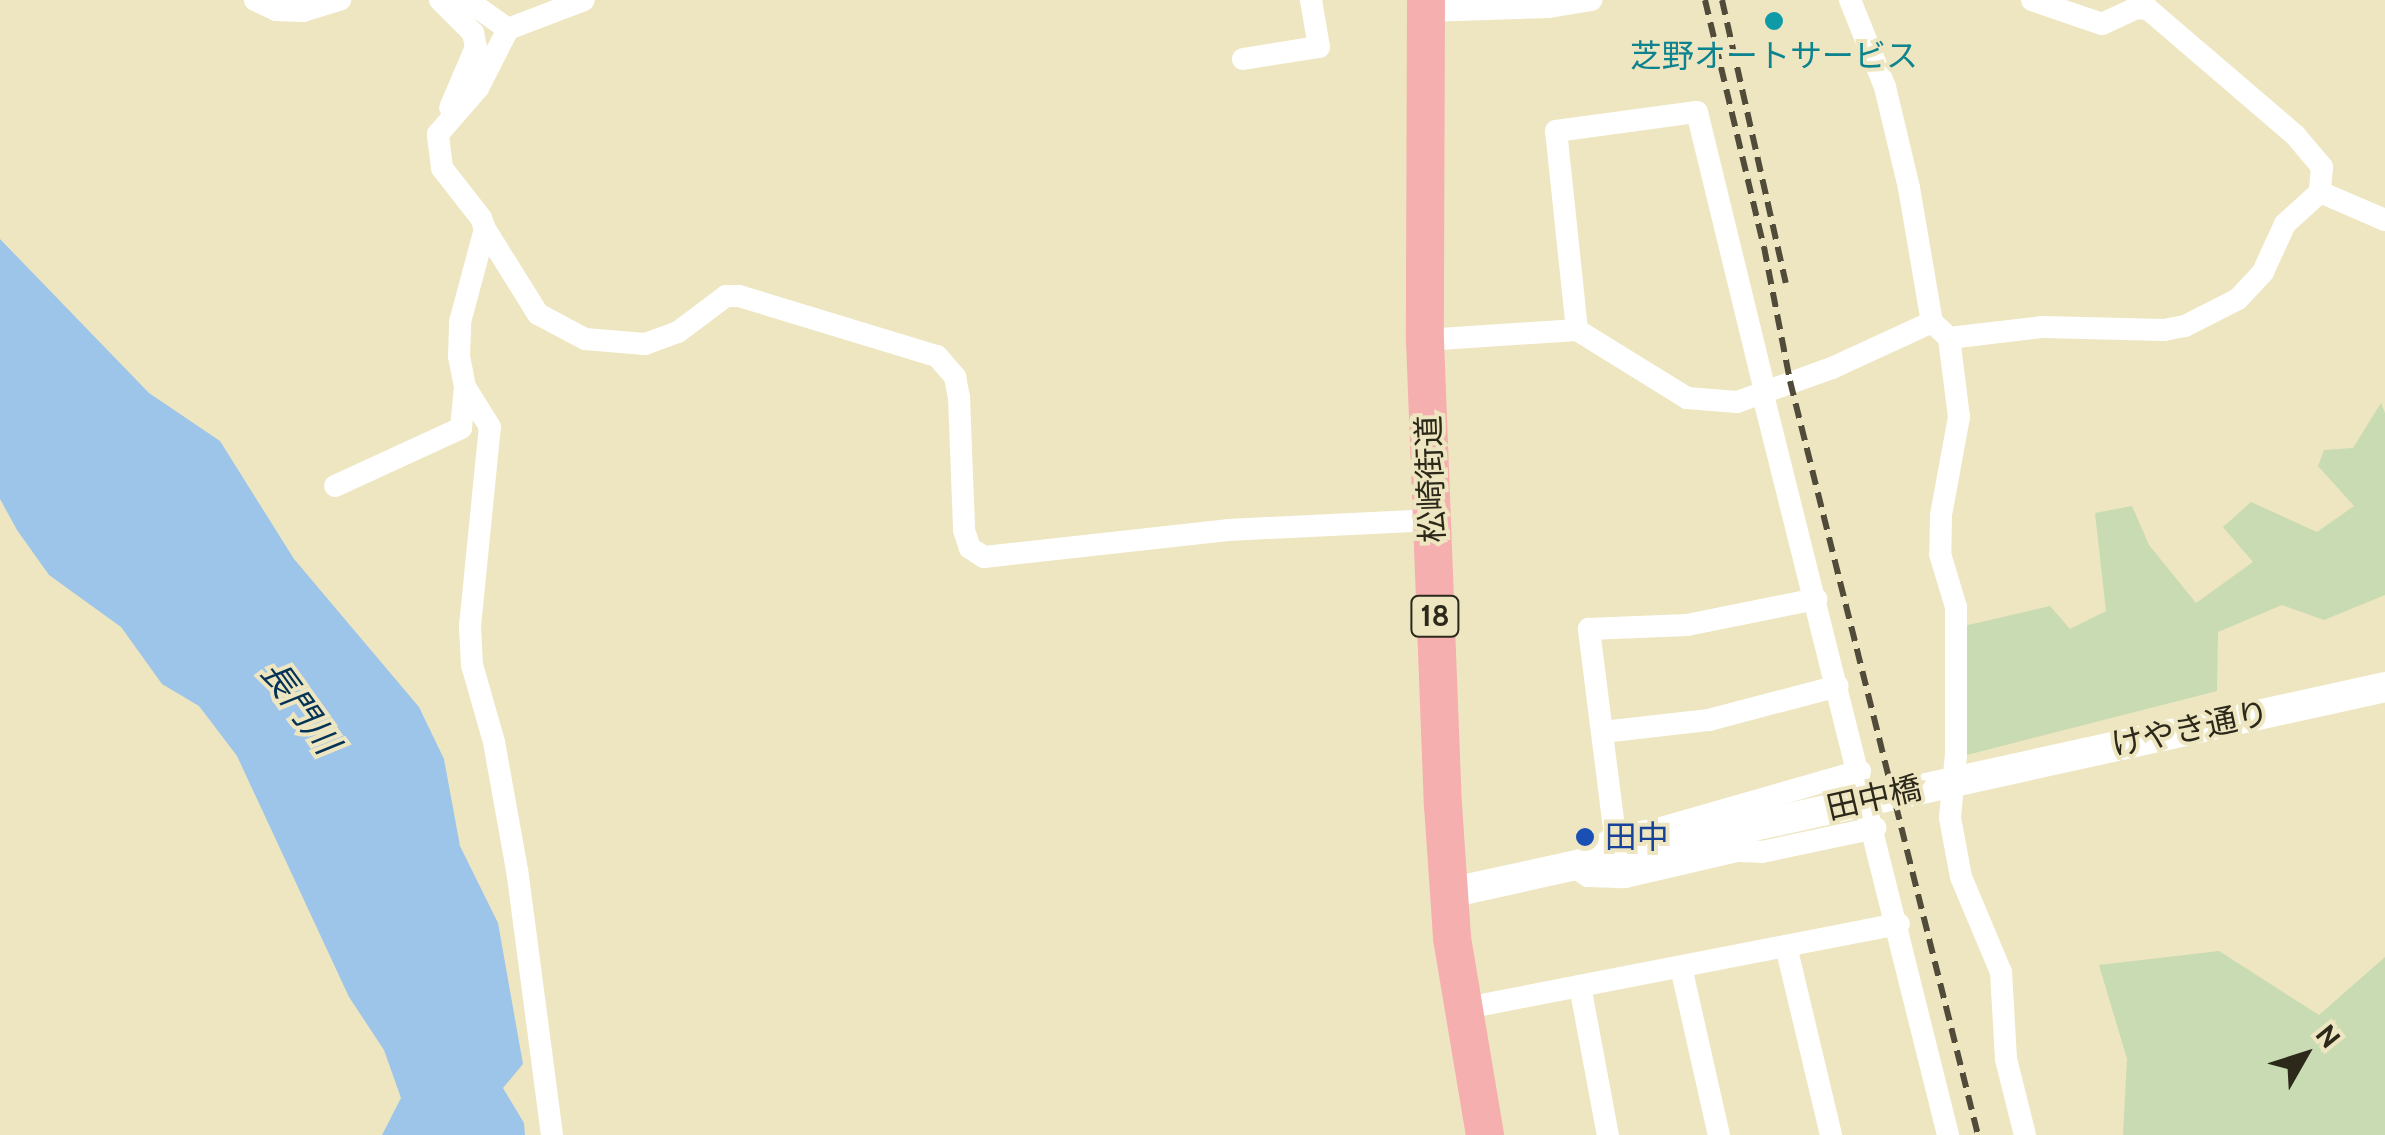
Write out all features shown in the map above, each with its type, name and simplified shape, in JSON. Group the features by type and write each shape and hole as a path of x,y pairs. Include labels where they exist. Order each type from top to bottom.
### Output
{"main road":[{"name":"松崎街道","path":"1426,6 1425,340 1448,893 1461,1009 1486,1135"}],"street":[{"path":"255,0 276,10 304,11 340,0"},
{"path":"440,0 473,33 476,47 438,134 442,168 481,218 538,314 586,339 645,344 678,332 726,296 739,296 937,356 955,377 959,397 964,530 970,548 984,556 1228,530 1433,520"},
{"path":"467,0 508,29"},
{"path":"438,134 478,88 508,29 584,0"},
{"path":"1243,59 1319,47 1311,0"},
{"path":"1426,6 1591,0"},
{"path":"1850,0 1885,87 1959,417 1940,515 1940,554 1956,606 1956,754 1950,818 1961,876 2000,972 2006,1059 2025,1135"},
{"path":"1425,340 1576,330 1687,398 1737,402 1940,330 2164,330 2217,313 2238,299 2263,272 2285,224 2320,192 2322,167 2295,136 2148,10 2137,8 2102,24 2032,0"},
{"path":"1576,330 1556,131 1697,112 1948,1135"},
{"path":"2320,192 2385,220"},
{"path":"485,230 460,322 459,356 465,387 462,428 488,465"},
{"path":"465,387 490,428 473,587 472,665 494,742 514,852 552,1135"},
{"path":"335,486 462,428"},
{"path":"1616,836 1589,629 1706,622 1816,599"},
{"path":"1603,732 1710,720 1838,686"},
{"name":"けやき通り","path":"1996,770 2385,687"},
{"name":"田中橋","path":"1573,866 1996,770"},
{"path":"1448,893 1573,866 1616,836 1658,829 1860,772"},
{"path":"1573,866 1588,876 1626,876 1738,851 1762,852 1875,828"},
{"path":"1461,1009 1898,924"},
{"path":"1786,946 1830,1135"},
{"path":"1681,968 1719,1135"},
{"path":"1580,986 1608,1135"}],"green space":[{"path":"2381,403 2385,413 2385,595 2324,620 2282,605 2218,632 2217,691 1967,755 1964,626 2050,606 2070,629 2106,611 2095,513 2132,506 2149,545 2196,603 2253,562 2223,527 2251,502 2317,532 2354,506 2318,466 2324,450 2353,448"},
{"path":"2219,951 2319,1015 2385,957 2385,1135 2123,1135 2127,1059 2099,965"}],"water":[{"name":"長門川","path":"0,239 149,393 220,441 294,559 419,707 444,759 460,846 498,923 523,1064 503,1088 524,1123 525,1135 382,1135 401,1098 384,1050 349,997 237,756 199,706 162,684 121,627 49,575 17,530 0,499"}],"railway":[{"path":"1705,0 1764,247 1790,381 1978,1135"},
{"path":"1722,0 1786,283"}],"place":[{"name":"芝野オートサービス","path":"1774,21"},
{"name":"田中","path":"1585,837"}]}
